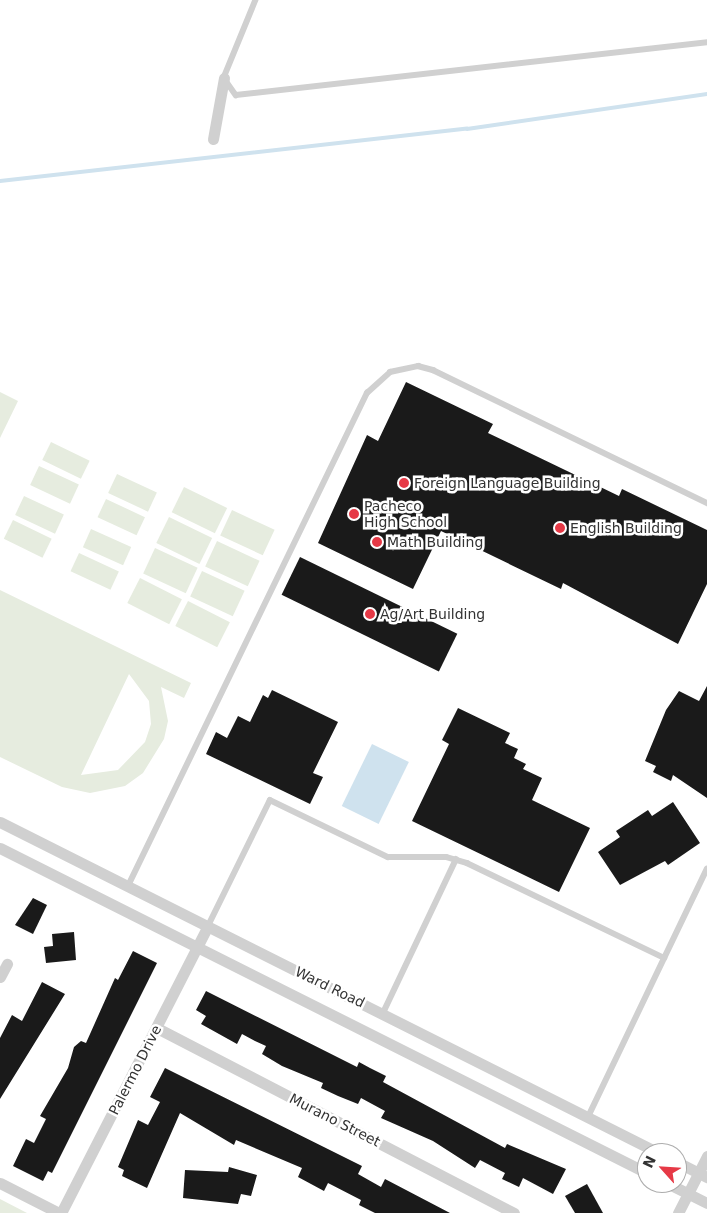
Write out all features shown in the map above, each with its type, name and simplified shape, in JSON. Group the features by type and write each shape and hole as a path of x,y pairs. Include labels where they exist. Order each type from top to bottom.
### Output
{"street":[{"path":"213,139 224,78"},
{"name":"Ward Road","path":"0,822 640,1143"},
{"name":"Ward Road","path":"0,848 637,1168"},
{"name":"Palermo Drive","path":"60,1213 208,926"},
{"path":"0,977 7,964"},
{"name":"Murano Street","path":"157,1028 514,1213"},
{"path":"678,1213 688,1194 703,1175 707,1156"},
{"path":"687,1167 703,1175"},
{"path":"0,1183 60,1213"},
{"path":"688,1194 707,1203"}],"lane":[{"path":"256,0 224,78 236,95 707,42"},
{"path":"128,886 368,393 390,372 418,366 433,370 707,503"},
{"path":"208,926 270,800 388,857 456,859 664,958"},
{"path":"383,1014 456,859"},
{"path":"588,1117 707,869"}],"shaded area":[{"path":"0,392 18,401 0,438"},
{"path":"51,442 90,461 81,479 42,460"},
{"path":"39,466 79,485 70,504 30,485"},
{"path":"117,474 157,493 148,512 108,493"},
{"path":"184,487 227,508 215,533 172,512"},
{"path":"24,496 64,515 55,534 15,515"},
{"path":"106,499 145,517 137,535 98,517"},
{"path":"232,510 275,530 263,555 220,535"},
{"path":"169,517 212,538 199,564 156,543"},
{"path":"13,520 52,539 42,558 4,539"},
{"path":"91,529 131,547 123,565 83,547"},
{"path":"217,541 260,561 248,586 205,566"},
{"path":"155,548 198,568 186,593 143,573"},
{"path":"79,553 119,572 110,590 71,571"},
{"path":"202,571 245,591 233,616 190,596"},
{"path":"140,578 182,599 169,624 127,603"},
{"path":"0,590 191,683 184,698 161,687 168,721 164,739 143,773 125,786 90,793 62,787 0,757","holes":["129,674 149,701 151,724 145,742 118,770 81,775"]},
{"path":"188,601 230,622 217,647 175,626"},
{"path":"0,1199 27,1213 0,1213"}],"water":[{"path":"372,744 409,762 379,824 342,806"}],"building":[{"path":"406,382 493,424 488,433 619,496 622,489 707,530 707,584 678,644 563,583 561,589 441,531 413,589 318,543 367,435 378,441"},
{"name":"Ag/Art Building","path":"300,557 457,634 439,671 282,595"},
{"path":"707,686 707,798 673,775 671,781 653,772 656,766 645,761 666,710 679,691 699,701"},
{"path":"272,690 338,722 313,773 323,777 310,804 206,754 216,732 227,738 238,716 250,722 263,695 268,698"},
{"path":"458,708 510,733 505,743 518,749 514,758 526,764 523,769 542,778 532,800 590,828 559,892 412,821 449,744 442,740"},
{"path":"673,802 700,843 668,865 665,861 620,885 598,852 620,837 616,831 648,810 652,816"},
{"path":"33,898 47,905 33,934 15,925"},
{"path":"74,932 76,960 46,963 44,947 53,946 52,934"},
{"path":"133,951 157,963 52,1173 48,1171 43,1181 13,1166 26,1139 34,1143 46,1119 40,1116 68,1068 74,1047 81,1041 86,1043 115,978 118,980"},
{"path":"42,982 65,994 0,1099 0,1038 12,1015 22,1021"},
{"path":"206,991 357,1067 359,1062 386,1076 383,1082 505,1148 507,1144 566,1169 553,1194 523,1178 519,1187 502,1179 505,1173 480,1160 475,1168 433,1141 381,1118 385,1111 361,1098 358,1104 338,1096 321,1088 323,1083 282,1066 262,1054 266,1046 242,1034 237,1044 201,1024 206,1016 196,1010"},
{"path":"165,1068 362,1166 358,1174 381,1187 385,1179 450,1213 375,1213 359,1205 361,1200 328,1183 324,1191 298,1177 302,1168 236,1140 234,1145 180,1113 147,1188 122,1176 124,1170 118,1167 138,1120 148,1125 160,1102 150,1097"},
{"path":"229,1167 257,1175 251,1196 241,1194 238,1204 183,1198 185,1170 228,1172"},
{"path":"587,1184 603,1213 575,1213 565,1196"}],"waterway":[{"path":"0,181 467,129 707,94"}],"place":[{"name":"Foreign Language Building","path":"404,483"},
{"name":"Pacheco High School","path":"354,514"},
{"name":"English Building","path":"560,528"},
{"name":"Math Building","path":"377,542"},
{"name":"Ag/Art Building","path":"370,614"}]}
